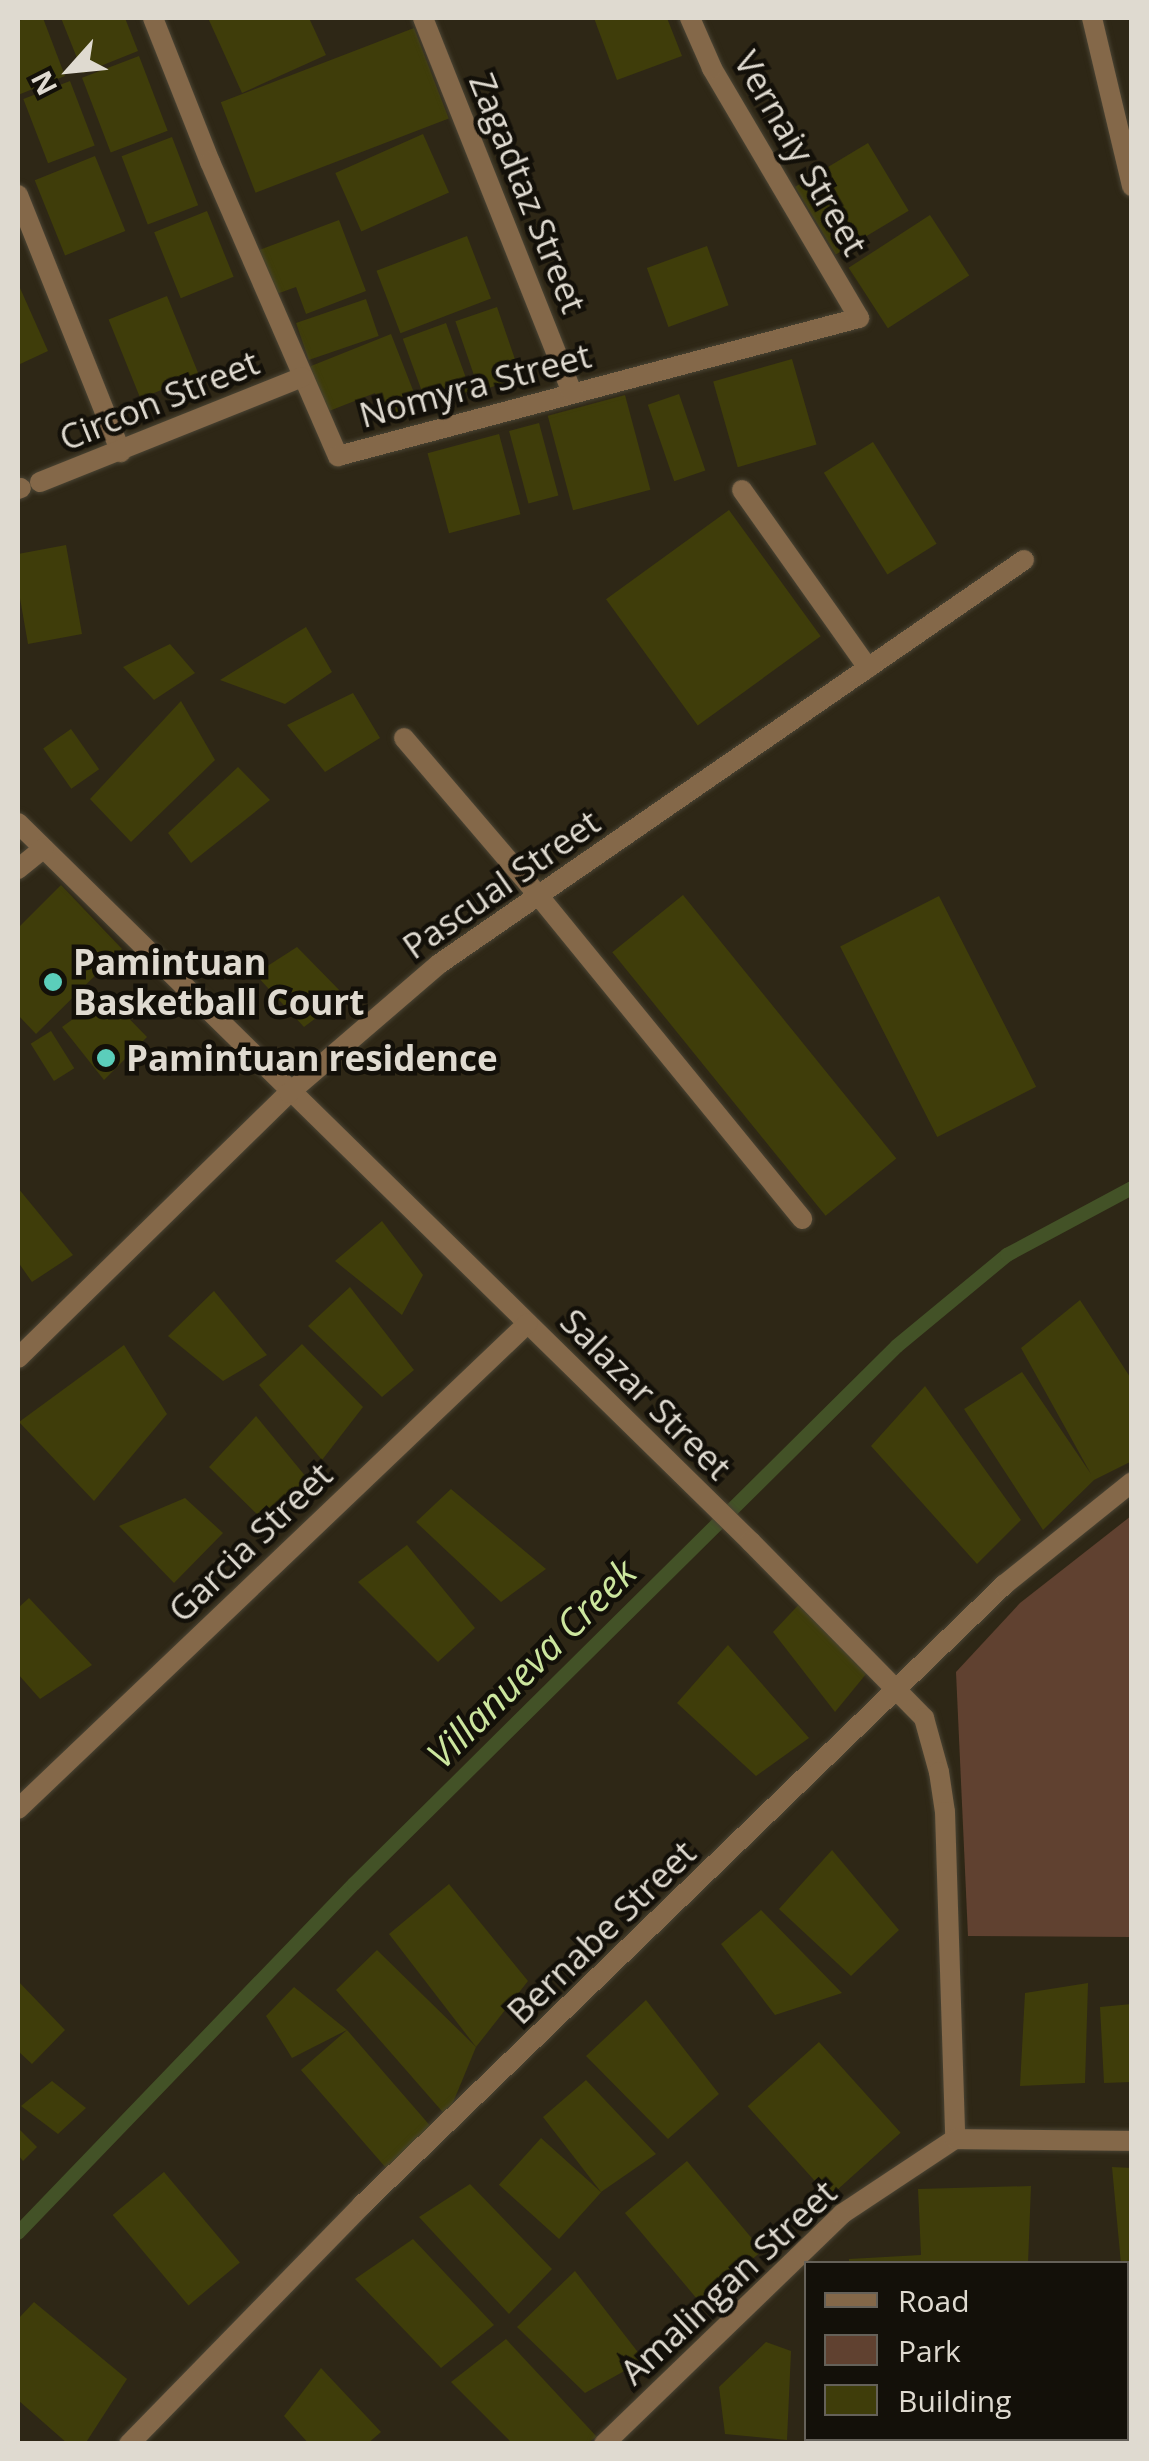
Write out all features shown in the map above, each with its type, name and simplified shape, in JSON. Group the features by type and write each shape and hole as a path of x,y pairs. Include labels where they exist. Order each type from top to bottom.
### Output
{"street":[{"name":"Nomyra Street","path":"153,18 338,456 859,318"},
{"name":"Zagadtaz Street","path":"423,18 572,392"},
{"name":"Vernaiy Street","path":"690,18 712,68 859,318"},
{"path":"1092,18 1132,186"},
{"path":"18,196 121,452"},
{"name":"Circon Street","path":"26,486 121,452 302,377"},
{"path":"742,490 868,668"},
{"name":"Pascual Street","path":"18,1358 289,1093 439,964 1024,560"},
{"path":"404,738 538,894 802,1219"},
{"name":"Salazar Street","path":"18,823 751,1542 924,1718 945,1812 955,2138"},
{"path":"18,869 44,848"},
{"name":"Garcia Street","path":"18,1809 528,1323"},
{"name":"Bernabe Street","path":"129,2444 362,2205 1004,1585 1132,1482"},
{"path":"955,2138 1132,2141"},
{"name":"Amalingan Street","path":"604,2444 842,2214 955,2138"}],"green space":[{"path":"1131,1516 1131,1937 968,1936 956,1672 1020,1603"}],"building":[{"path":"43,18 65,76 18,95 18,21"},
{"path":"61,18 125,18 138,51 83,73"},
{"path":"208,18 309,18 326,55 242,93"},
{"path":"594,18 667,18 682,56 617,80"},
{"path":"414,28 449,119 256,193 221,102"},
{"path":"139,56 168,131 111,153 82,78"},
{"path":"70,81 95,145 48,163 23,99"},
{"path":"423,134 449,192 361,232 335,173"},
{"path":"172,137 198,205 148,225 122,156"},
{"path":"868,143 909,211 836,254 795,187"},
{"path":"95,156 125,231 65,255 35,180"},
{"path":"207,211 234,277 181,298 154,232"},
{"path":"930,215 969,275 888,328 849,268"},
{"path":"339,220 366,291 306,314 296,287 271,296 254,252"},
{"path":"467,236 491,299 400,333 376,271"},
{"path":"707,246 729,305 668,327 647,268"},
{"path":"18,289 48,351 18,365"},
{"path":"167,296 199,375 140,398 109,320"},
{"path":"366,299 379,336 309,360 296,323"},
{"path":"497,307 521,377 479,391 455,321"},
{"path":"446,323 471,391 427,406 403,339"},
{"path":"391,334 420,408 386,422 375,393 324,413 306,368"},
{"path":"792,359 817,445 738,467 713,382"},
{"path":"679,394 705,471 674,481 648,405"},
{"path":"625,395 650,490 573,510 548,416"},
{"path":"539,423 558,495 528,503 509,431"},
{"path":"499,434 520,514 449,533 428,453"},
{"path":"873,442 937,544 887,575 824,473"},
{"path":"729,510 821,636 698,726 606,599"},
{"path":"66,545 82,634 28,644 18,587 18,554"},
{"path":"306,627 332,672 285,704 220,680"},
{"path":"170,644 195,673 154,700 123,667"},
{"path":"353,693 380,738 325,772 287,725"},
{"path":"181,701 215,760 131,842 90,799"},
{"path":"71,729 99,769 71,789 43,749"},
{"path":"238,767 270,800 191,863 168,833"},
{"name":"Pamintuan Basketball Court","path":"61,885 122,949 36,1034 18,1015 18,928"},
{"path":"683,895 896,1158 826,1216 612,952"},
{"path":"939,896 1036,1087 937,1137 840,946"},
{"path":"297,947 345,996 304,1027 255,974"},
{"name":"Pamintuan residence","path":"106,995 147,1037 104,1080 62,1027"},
{"path":"51,1031 74,1068 54,1081 31,1044"},
{"path":"18,1188 73,1255 32,1282 18,1262"},
{"path":"382,1221 423,1275 402,1315 335,1261"},
{"path":"350,1287 414,1370 382,1397 308,1326"},
{"path":"214,1291 267,1355 223,1381 168,1336"},
{"path":"1080,1300 1132,1380 1132,1461 1094,1480 1043,1530 964,1409 1022,1372 1091,1474 1021,1348"},
{"path":"302,1344 363,1407 322,1460 259,1385"},
{"path":"124,1345 167,1414 94,1501 19,1422"},
{"path":"925,1386 1021,1520 977,1564 871,1446"},
{"path":"256,1416 311,1483 265,1522 209,1467"},
{"path":"451,1489 546,1569 501,1602 416,1522"},
{"path":"185,1498 223,1533 174,1583 119,1526"},
{"path":"407,1545 475,1628 438,1662 358,1582"},
{"path":"29,1598 92,1665 40,1699 18,1674 18,1608"},
{"path":"805,1598 871,1668 835,1712 773,1632"},
{"path":"728,1645 809,1738 756,1776 677,1703"},
{"path":"832,1850 899,1930 851,1976 779,1909"},
{"path":"449,1884 528,1981 476,2047 389,1934"},
{"path":"761,1910 842,1993 775,2015 721,1944"},
{"path":"377,1950 476,2047 447,2117 336,1990"},
{"path":"18,1981 65,2030 32,2064 18,2051"},
{"path":"1088,1983 1085,2083 1020,2086 1025,1993"},
{"path":"294,1987 347,2030 292,2058 266,2016"},
{"path":"646,2000 719,2094 668,2139 586,2056"},
{"path":"1132,2004 1132,2082 1104,2083 1100,2007"},
{"path":"347,2030 434,2130 388,2170 301,2070"},
{"path":"819,2042 901,2133 829,2197 748,2106"},
{"path":"586,2080 656,2154 601,2192 543,2117"},
{"path":"52,2081 86,2108 58,2134 21,2106"},
{"path":"18,2128 37,2147 23,2161 18,2155"},
{"path":"541,2138 601,2192 559,2239 499,2185"},
{"path":"687,2161 762,2251 700,2303 625,2213"},
{"path":"1112,2167 1132,2168 1132,2280 1129,2261 1121,2261"},
{"path":"164,2172 240,2262 189,2305 113,2215"},
{"path":"470,2184 552,2269 509,2314 419,2217"},
{"path":"1031,2186 1028,2261 849,2261 921,2255 918,2189"},
{"path":"413,2239 494,2325 441,2368 355,2279"},
{"path":"575,2271 644,2360 585,2393 517,2327"},
{"path":"34,2302 127,2379 85,2444 68,2444 18,2400 18,2319"},
{"path":"506,2339 597,2437 585,2444 513,2444 451,2382"},
{"path":"766,2342 791,2351 787,2440 725,2434 719,2387"},
{"path":"321,2368 381,2432 367,2444 309,2444 284,2416"}],"waterway":[{"name":"Villanueva Creek","path":"18,2233 354,1884 897,1346 1007,1255 1132,1188"}],"place":[{"name":"Pamintuan Basketball Court","path":"53,982"},
{"name":"Pamintuan residence","path":"106,1058"}]}
